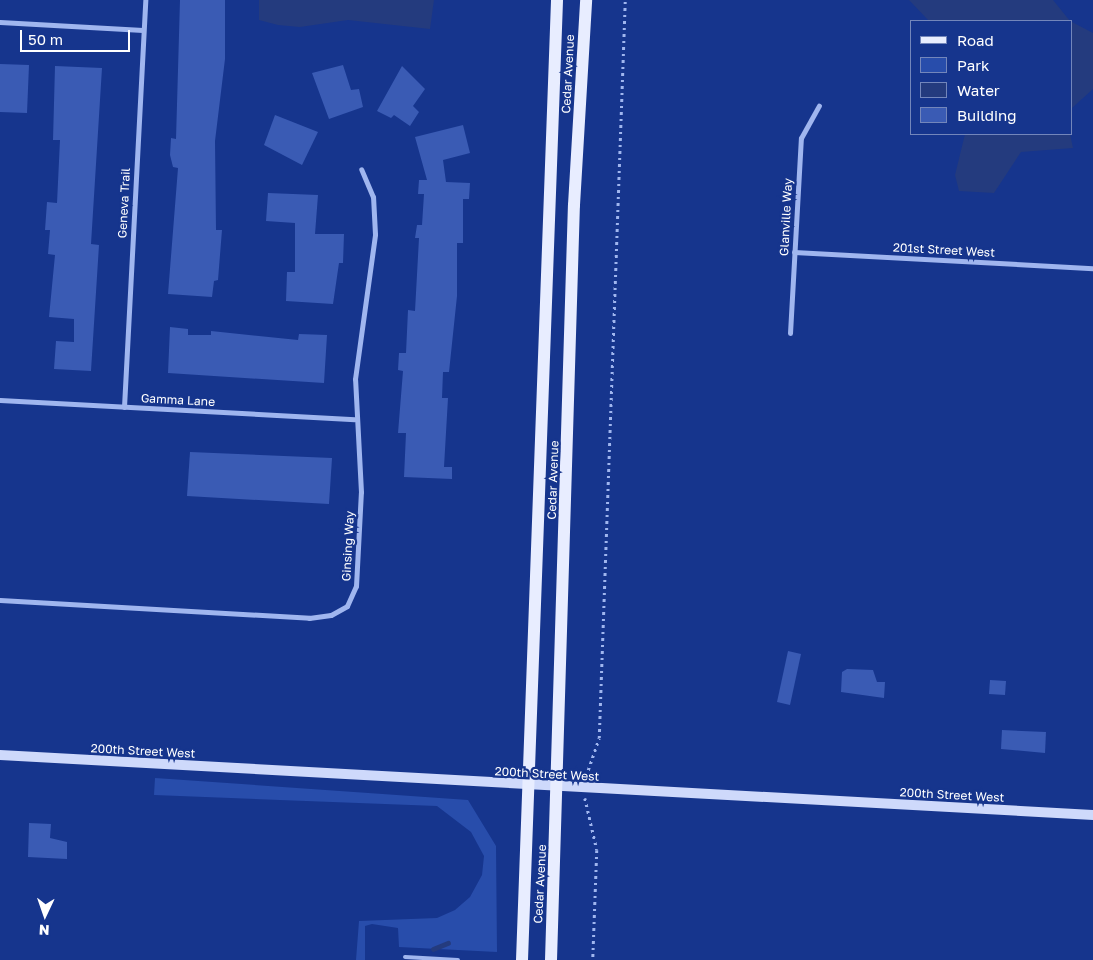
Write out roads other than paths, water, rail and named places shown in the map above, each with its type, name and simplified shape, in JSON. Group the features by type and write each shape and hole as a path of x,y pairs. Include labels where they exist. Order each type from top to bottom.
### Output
{"main road":[{"name":"Cedar Avenue","path":"522,960 557,0"},
{"name":"Cedar Avenue","path":"551,960 559,787 574,205 586,0"}],"street":[{"name":"Geneva Trail","path":"124,407 145,0"},
{"path":"0,22 143,30"},
{"name":"Glanville Way","path":"790,333 801,138 819,106"},
{"name":"Ginsing Way","path":"0,600 309,618 340,611 354,596 361,476 354,419 355,379 375,234 373,197 362,169"},
{"name":"201st Street West","path":"794,252 1093,268"},
{"name":"Gamma Lane","path":"0,400 354,419"},
{"name":"200th Street West","path":"0,755 1093,815"}],"lane":[{"path":"405,957 458,960"}],"water":[{"path":"259,0 434,0 430,29 348,20 300,27 278,25 259,20"},
{"path":"909,0 1053,0 1069,20 928,20"},
{"path":"1073,23 1093,33 1093,89 1073,107"},
{"path":"965,135 1070,135 1073,148 1021,152 994,193 959,191 955,175"}],"waterway":[{"path":"433,949 448,943"}]}
